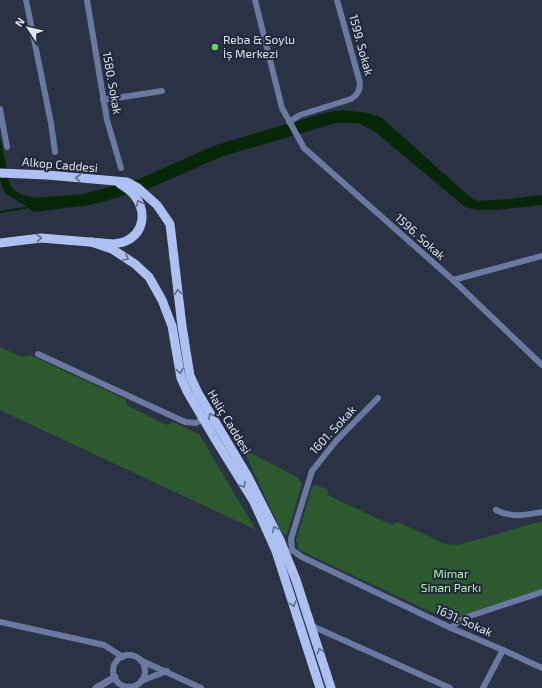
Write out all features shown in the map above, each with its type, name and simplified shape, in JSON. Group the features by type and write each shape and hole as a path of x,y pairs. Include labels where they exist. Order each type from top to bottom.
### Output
{"main road":[{"name":"Alkop Caddesi","path":"0,173 47,175 117,182"},
{"path":"0,243 41,238 114,244 125,242 139,231 142,224 141,205 134,194 117,182"},
{"name":"Haliç Caddesi","path":"117,182 127,182 146,194 158,205 170,224 182,326 190,376 198,393 247,474 280,540 312,626 331,688"},
{"name":"Haliç Caddesi","path":"91,242 112,249 135,264 149,277 162,300 172,326 181,378 188,393 286,555 320,688"}],"street":[{"path":"26,0 51,123 55,152"},
{"name":"1580. Sokak","path":"86,0 107,120 121,168"},
{"name":"1596. Sokak","path":"256,0 282,108 304,148 453,280 542,365"},
{"name":"1599. Sokak","path":"289,122 307,113 351,98 355,96 359,90 360,83 337,0"},
{"path":"103,100 162,91"},
{"path":"0,109 7,147"},
{"path":"453,280 542,256"},
{"path":"38,354 185,422 196,423 203,419"},
{"name":"1601. Sokak","path":"286,555 312,471 336,441 378,398"},
{"path":"496,510 509,515 523,516 542,512"},
{"name":"1631. Sokak","path":"286,555 302,557 452,628 542,668"},
{"path":"452,628 459,621 470,616 542,592"},
{"path":"0,622 104,644 123,657"},
{"path":"312,626 450,688"},
{"path":"483,688 503,650"},
{"path":"167,671 128,687 120,684 115,677 114,672 116,663 123,657 132,656 167,671 201,688"},
{"path":"140,660 145,673 141,682"},
{"path":"96,688 115,677"}],"green space":[{"path":"0,347 22,357 30,355 125,399 128,406 167,425 173,422 199,434 256,530 0,410"},
{"path":"243,449 297,477 302,483 287,535 283,535"},
{"name":"Mimar Sinan Parkı","path":"315,485 327,489 329,496 392,525 398,522 445,544 458,545 542,521 542,589 465,615 446,619 299,550 296,540 312,487"}],"shaded area":[{"path":"342,110 368,113 382,118 470,197 478,201 542,195 542,205 495,210 477,210 465,207 374,131 358,123 336,123 223,156 148,189 90,205 34,212 6,194 0,179 0,137 10,184 14,190 20,194 35,198 83,194 139,179 216,145 325,113"}],"waterway":[{"path":"0,212 30,207"}],"place":[{"name":"Reba & Soylu İş Merkezi","path":"215,47"}]}
